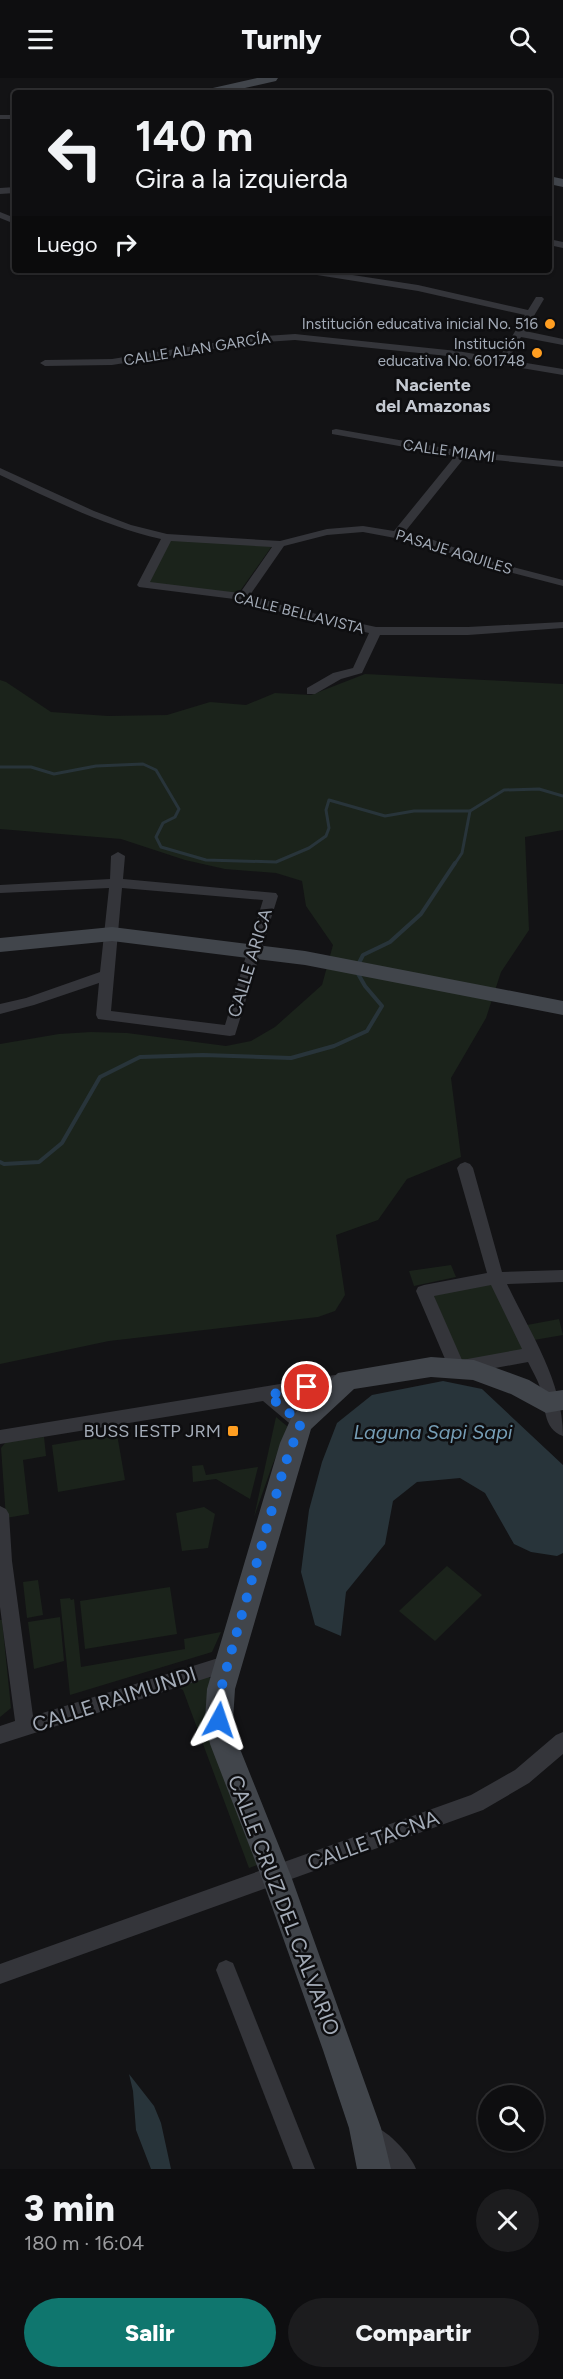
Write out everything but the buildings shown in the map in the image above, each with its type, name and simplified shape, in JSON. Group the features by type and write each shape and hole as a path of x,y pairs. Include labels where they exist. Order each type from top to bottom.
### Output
{"street":[{"path":"221,90 272,78"},
{"path":"320,273 418,288 530,314"},
{"path":"502,361 539,299"},
{"path":"518,333 563,342"},
{"name":"CALLE ALAN GARCÍA","path":"45,363 141,359 277,337 457,354 563,372"},
{"name":"CALLE MIAMI","path":"336,432 462,454 563,464"},
{"path":"398,534 462,454"},
{"name":"PASAJE AQUILES","path":"0,471 90,513 128,528 167,537 280,544 303,536 347,529 363,529 424,540 490,564 563,583"},
{"name":"CALLE BELLAVISTA","path":"167,537 143,585 243,597 291,612 376,631 468,631 563,625"},
{"path":"243,597 280,544"},
{"path":"311,691 337,676 358,670 376,631"},
{"path":"0,1009 29,1002 107,975 118,856"},
{"path":"0,889 116,883"},
{"name":"CALLE ARICA","path":"107,975 103,1015 230,1031 271,896 116,883"},
{"path":"0,945 112,933 305,958 563,1008"},
{"path":"465,1168 496,1278 556,1401 553,1415 563,1429"},
{"path":"457,1368 424,1291 496,1278 563,1276"},
{"path":"0,1437 268,1395 410,1369 457,1368 533,1354"},
{"path":"457,1368 497,1377 530,1392 546,1404 556,1401"},
{"name":"CALLE CRUZ DEL CALVARIO","path":"346,1380 301,1423 285,1464 221,1689 219,1720 224,1744 276,1876 364,2128 374,2169"},
{"path":"268,1395 301,1423"},
{"path":"0,1515 2,1561 25,1727"},
{"name":"CALLE RAIMUNDI","path":"0,1735 228,1663"},
{"name":"CALLE TACNA","path":"0,1974 476,1803 507,1788 531,1771 563,1741"},
{"path":"226,1970 304,2169"},
{"path":"364,2128 405,2169"}],"shaded area":[{"path":"169,540 272,546 238,594 148,583"},
{"path":"365,674 563,684 563,830 525,837 529,930 501,972 486,1018 451,1078 461,1157 407,1179 378,1220 336,1235 345,1295 335,1311 318,1317 109,1341 0,1364 0,1044 59,1034 91,1032 127,1033 226,1046 251,1041 275,1027 322,985 333,945 306,906 302,881 276,873 225,869 185,860 121,839 0,829 0,680 51,712 108,716 167,715 210,702 246,705 275,693 311,695"},
{"path":"451,1265 456,1277 414,1286 409,1271"},
{"path":"492,1280 527,1350 462,1364 433,1294"},
{"path":"559,1319 563,1335 534,1340 527,1325"},
{"path":"276,1417 288,1427 254,1517"},
{"path":"117,1434 125,1480 58,1492 52,1445"},
{"path":"44,1437 46,1456 23,1460 29,1514 6,1518 1,1448 6,1442"},
{"path":"203,1465 206,1475 258,1467 250,1499 216,1479 193,1482 192,1466"},
{"path":"204,1507 215,1514 208,1548 182,1551 176,1513"},
{"path":"447,1566 482,1595 435,1641 399,1611"},
{"path":"38,1580 43,1615 27,1618 23,1582"},
{"path":"170,1587 177,1634 85,1649 80,1601"},
{"path":"60,1599 74,1599 81,1667 185,1649 184,1639 221,1632 212,1652 70,1695"},
{"path":"60,1617 64,1661 34,1669 28,1622"},
{"path":"0,1620 2,1620 11,1708 0,1717"},
{"path":"208,1676 211,1679 218,1761 257,1865 249,1868 183,1690 176,1686"}],"water":[{"name":"Laguna Sapi Sapi","path":"443,1381 482,1389 563,1465 563,1553 557,1556 531,1552 514,1544 485,1493 460,1478 417,1482 393,1501 385,1544 346,1592 341,1636 315,1625 301,1572 309,1510 322,1462 337,1423 372,1395"},
{"path":"129,2074 154,2106 161,2123 171,2169 151,2169 136,2130 133,2091"}],"waterway":[{"path":"0,767 31,767 54,774 96,766 143,764 156,770 179,809 175,817 163,823 156,837 161,847 206,860 276,862 309,848 326,836 329,828 326,810 329,800 385,816 414,811 470,811"},
{"path":"470,811 504,790 539,789 563,796"},
{"path":"454,865 462,853 470,811"},
{"path":"358,965 363,955 390,942 421,914 455,863"},
{"path":"0,1162 4,1164 39,1162 62,1143 100,1077 140,1057 203,1055 291,1058 334,1046 367,1031 382,1006 365,986 357,972"}],"place":[{"name":"Institución educativa inicial No. 516","path":"550,324"},
{"name":"Institución educativa No. 601748","path":"537,353"},
{"name":"BUSS IESTP JRM","path":"233,1431"}],"district":[{"name":"Naciente del Amazonas","path":"433,395"}],"route":[{"path":"219,1720 221,1689 228,1663 285,1464 301,1423 268,1395 307,1387"}]}
